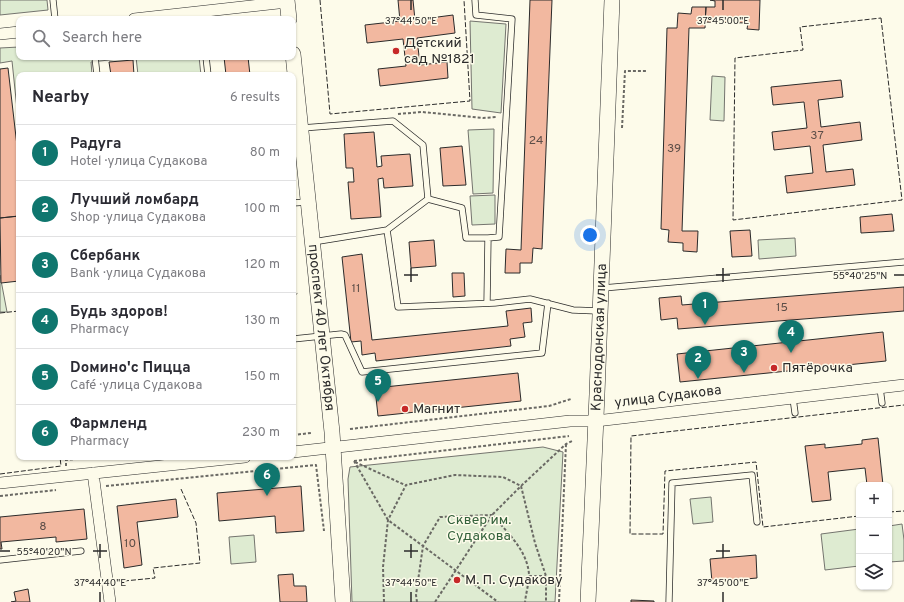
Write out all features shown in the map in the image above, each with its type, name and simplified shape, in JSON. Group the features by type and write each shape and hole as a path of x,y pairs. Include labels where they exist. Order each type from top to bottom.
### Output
{"main road":[{"name":"Краснодонская улица","path":"588,602 612,0"},
{"path":"287,1 289,16"},
{"name":"проспект 40 лет Октября","path":"294,60 295,72"},
{"name":"проспект 40 лет Октября","path":"296,82 323,336 333,448 343,602"}],"street":[{"path":"184,16 201,15 287,1"},
{"path":"0,34 16,32"},
{"name":"улица Судакова","path":"296,452 570,421 596,421 904,385"},
{"path":"0,483 216,460"},
{"path":"93,473 110,602"}],"lane":[{"path":"53,0 55,16"},
{"path":"313,242 387,230 428,200 462,208 466,238 500,237 512,19 476,15 475,0"},
{"path":"95,60 97,72"},
{"path":"206,60 208,72"},
{"path":"301,128 393,121 423,144 428,200"},
{"path":"296,203 309,202"},
{"path":"387,230 398,308 530,299 573,310 600,311"},
{"path":"488,238 488,303"},
{"path":"600,288 904,262"},
{"path":"296,339 341,334 345,335 362,372 542,353 548,304"},
{"path":"880,388 882,403"},
{"path":"793,398 795,413"},
{"path":"669,602 672,482 752,475 757,522"},
{"path":"0,560 81,551"}],"path":[{"path":"622,128 625,72 647,71"},
{"path":"483,118 507,116"},
{"path":"350,429 550,406 571,399"},
{"path":"296,435 311,433"},
{"path":"354,461 569,436"},
{"path":"435,602 492,515 566,444 572,441"},
{"path":"559,602 566,444"},
{"path":"354,461 406,485 455,475 503,477 521,486 535,544 546,576 546,602"},
{"path":"354,461 388,520 498,602"},
{"path":"95,486 316,465"},
{"path":"384,602 383,567 388,520 406,485"},
{"path":"0,496 63,489"},
{"path":"417,602 416,595 423,546 440,517 492,515"},
{"path":"492,515 520,548 527,561 529,576 525,602"},
{"path":"529,576 546,576"}],"green space":[{"path":"0,0 47,0 48,10 0,15"},
{"path":"470,21 506,24 501,113 472,109"},
{"path":"16,47 16,60 109,60 91,62 92,72 16,72 16,99 12,61 0,63 0,48"},
{"path":"136,60 199,60 201,72 138,72"},
{"path":"712,76 725,77 724,121 710,120"},
{"path":"494,129 493,193 473,194 468,130"},
{"path":"495,195 495,224 472,225 470,196"},
{"path":"795,238 796,256 759,259 758,240"},
{"path":"0,275 7,312 0,312"},
{"name":"Сквер им. Судакова","path":"543,447 563,452 555,602 352,602 348,479 350,467"},
{"path":"711,497 713,522 693,524 690,499"},
{"path":"902,524 904,561 892,562 892,526"},
{"path":"856,529 856,566 825,570 821,534"},
{"path":"254,535 256,562 231,564 229,537"}],"building":[{"path":"398,0 413,0 415,20 453,15 455,33 417,38 420,65 447,62 448,78 380,86 378,69 406,66 403,39 367,43 365,25 400,21"},
{"path":"530,0 552,0 542,249 533,248 532,263 520,263 520,273 505,273 506,249 521,250"},
{"path":"710,0 760,0 759,30 747,29 748,23 705,22 706,7 715,7 715,1"},
{"path":"692,7 706,7 705,28 689,28 682,231 698,231 697,252 683,251 683,243 668,242 669,230 661,229 667,28 677,28 678,13 691,14"},
{"path":"133,60 134,72 111,72 109,62"},
{"path":"224,60 248,60 250,72 226,72"},
{"path":"8,68 16,137 16,216 0,218 0,69"},
{"path":"841,80 843,97 818,100 821,127 860,122 862,140 823,145 826,172 853,169 855,185 787,193 785,176 813,173 810,146 774,150 772,132 807,128 804,102 773,105 771,87"},
{"path":"374,132 377,167 382,166 381,156 410,154 413,186 384,188 383,178 378,179 381,217 351,219 348,182 354,182 353,168 346,168 344,134"},
{"path":"462,146 466,185 443,186 440,148"},
{"path":"892,214 894,231 861,233 860,217"},
{"path":"16,216 16,281 1,283 0,218"},
{"path":"750,230 752,256 732,257 730,231"},
{"path":"434,240 436,266 411,268 409,242"},
{"path":"362,254 372,340 508,326 506,311 531,308 532,322 523,323 525,337 510,339 511,346 376,361 375,353 362,355 361,341 351,342 342,257"},
{"path":"452,273 464,273 465,296 453,297"},
{"path":"904,287 904,311 678,329 677,318 661,320 659,298 681,296 682,305"},
{"path":"883,332 886,361 680,382 677,354"},
{"path":"518,373 521,401 378,416 375,388"},
{"path":"878,438 883,482 867,482 865,468 828,472 831,500 812,502 805,446 825,444 825,448 862,444 862,440"},
{"path":"301,486 304,531 276,533 275,516 219,521 217,493"},
{"path":"176,499 178,517 137,522 142,565 124,568 117,506"},
{"path":"84,509 87,539 56,542 56,537 1,542 2,549 0,549 0,517"},
{"path":"756,555 757,578 712,582 710,559"},
{"path":"293,574 294,586 306,586 307,602 280,602 278,575"},
{"path":"28,589 30,602 11,602 16,601 14,592"},
{"path":"631,600 654,601 654,602 631,602"}],"fence":[{"path":"320,0 330,114 470,101 464,0"},
{"path":"881,18 902,200 733,220 735,58 803,50 800,27 881,18"},
{"path":"0,313 16,311"},
{"path":"856,516 763,527 756,462 665,471 663,534 630,534 631,436 904,405"},
{"path":"0,474 61,466 60,460"},
{"path":"124,581 155,578 153,568 200,563 196,523 181,489"},
{"path":"892,512 904,511"}],"place":[{"name":"Детский сад №1821","path":"396,51"},
{"name":"Радуга","path":"705,325"},
{"name":"Будь здоров!","path":"791,353"},
{"name":"Пятёрочка","path":"774,368"},
{"name":"Сбербанк","path":"744,373"},
{"name":"Лучший ломбард","path":"698,379"},
{"name":"Dомино'с Пицца","path":"378,402"},
{"name":"Магнит","path":"405,409"},
{"name":"Фармленд","path":"267,496"},
{"name":"М. П. Судакову","path":"457,580"}]}
